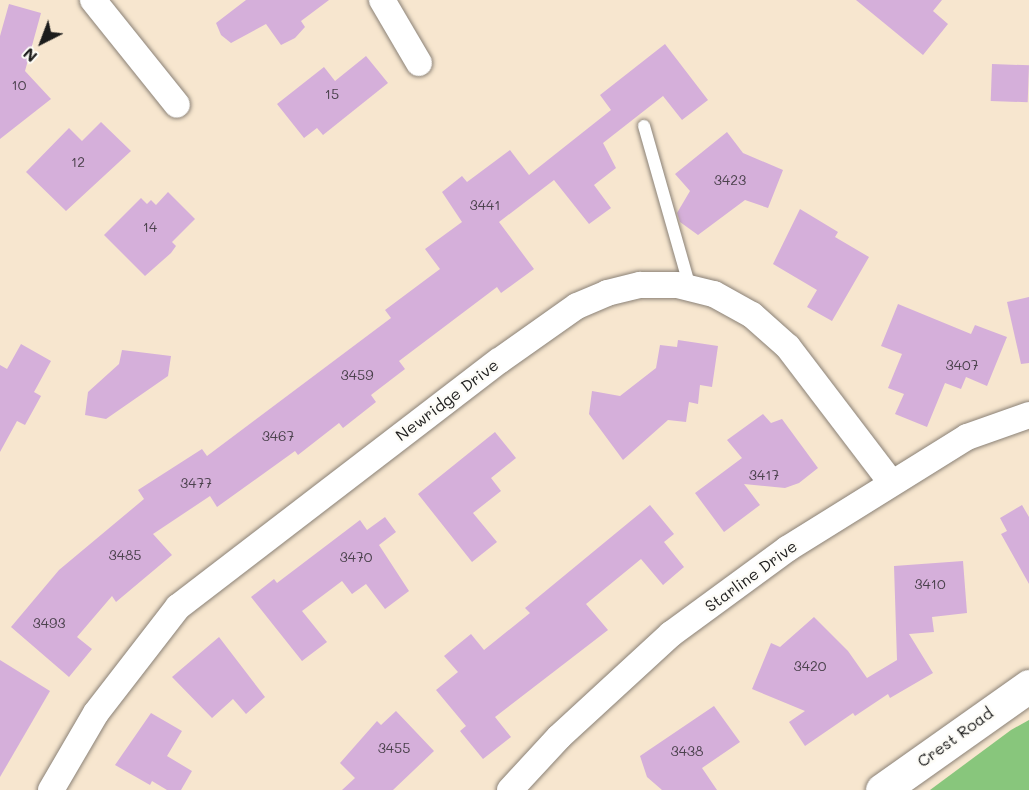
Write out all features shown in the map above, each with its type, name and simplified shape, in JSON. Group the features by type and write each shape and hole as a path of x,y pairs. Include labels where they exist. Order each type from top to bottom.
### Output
{"street":[{"path":"93,0 177,105"},
{"path":"382,0 419,63"},
{"name":"Newridge Drive","path":"51,790 96,713 178,607 472,381 577,306 607,293 640,285 690,288 714,294 752,315 788,347 891,482"},
{"name":"Starline Drive","path":"510,790 559,737 671,634 787,549 891,482 968,438 1029,414"},
{"name":"Crest Road","path":"882,790 1029,686"}],"lane":[{"path":"644,126 690,288"}],"green space":[{"path":"1029,720 1029,790 930,790 1011,730"}],"building":[{"path":"246,0 329,0 301,21 305,27 295,38 281,45 266,24 231,43 221,35 216,23"},
{"path":"856,0 942,0 933,11 948,24 923,55"},
{"path":"9,4 41,13 25,71 51,99 0,139 0,36"},
{"path":"665,44 708,100 682,120 663,96 603,143 616,168 594,185 611,208 589,224 554,180 499,222 534,269 501,293 497,287 399,361 405,369 371,395 376,402 343,428 339,423 298,455 295,451 217,507 210,496 153,534 172,555 116,602 112,596 77,637 92,649 69,677 11,627 59,570 144,499 138,490 202,449 207,456 391,318 385,310 440,269 425,249 462,222 442,192 462,176 467,182 510,150 529,175 611,110 600,95"},
{"path":"366,56 388,83 323,135 317,128 304,138 277,104 324,67 335,81"},
{"path":"992,64 1029,65 1028,102 991,101"},
{"path":"101,122 131,151 66,211 26,172 69,128 82,141"},
{"path":"727,132 743,153 783,170 768,208 745,200 698,235 680,222 677,213 690,191 675,174"},
{"path":"168,192 195,219 172,242 176,246 171,253 145,276 104,235 141,198 147,204 151,200 156,205"},
{"path":"800,209 838,232 835,237 869,257 832,321 807,307 817,290 773,264"},
{"path":"1029,297 1029,363 1021,364 1007,302"},
{"path":"898,304 971,334 975,325 1007,337 987,386 966,377 961,389 945,383 927,427 895,414 904,394 888,388 902,354 881,346"},
{"path":"678,340 718,346 712,387 700,385 698,404 689,402 686,422 668,420 623,460 589,414 592,391 620,396 656,368 660,345 677,347"},
{"path":"21,344 51,361 34,392 41,396 25,425 17,421 0,452 0,365 7,369"},
{"path":"122,350 171,356 168,376 106,419 85,415 88,392 119,364"},
{"path":"763,414 771,423 782,419 818,468 799,483 785,488 744,484 760,505 724,532 695,493 742,458 727,440"},
{"path":"495,432 516,458 491,478 501,491 473,513 497,542 472,562 418,494"},
{"path":"650,505 674,534 664,542 684,567 663,585 641,559 586,604 608,630 495,717 511,737 483,759 460,731 466,726 436,690 458,672 444,656 471,634 484,650 530,613 525,608"},
{"path":"1022,505 1029,517 1029,584 1001,534 1007,531 1000,518"},
{"path":"385,517 396,532 379,545 409,591 385,609 366,584 352,594 342,581 302,611 327,642 302,661 251,597 274,579 277,583 360,520 367,530"},
{"path":"963,561 967,613 932,617 934,632 909,634 933,673 890,698 888,694 855,716 853,713 805,746 789,722 805,711 752,689 771,643 780,647 814,617 848,651 867,678 897,660 894,566"},
{"path":"219,637 265,697 246,714 233,699 212,718 172,677"},
{"path":"0,660 50,691 0,777"},
{"path":"714,706 740,742 702,768 717,790 662,790 647,777 640,756"},
{"path":"396,711 434,751 393,790 342,790 355,778 340,763 377,721 381,725"},
{"path":"151,713 182,731 167,756 192,771 181,790 167,790 152,781 150,785 115,765"}]}
